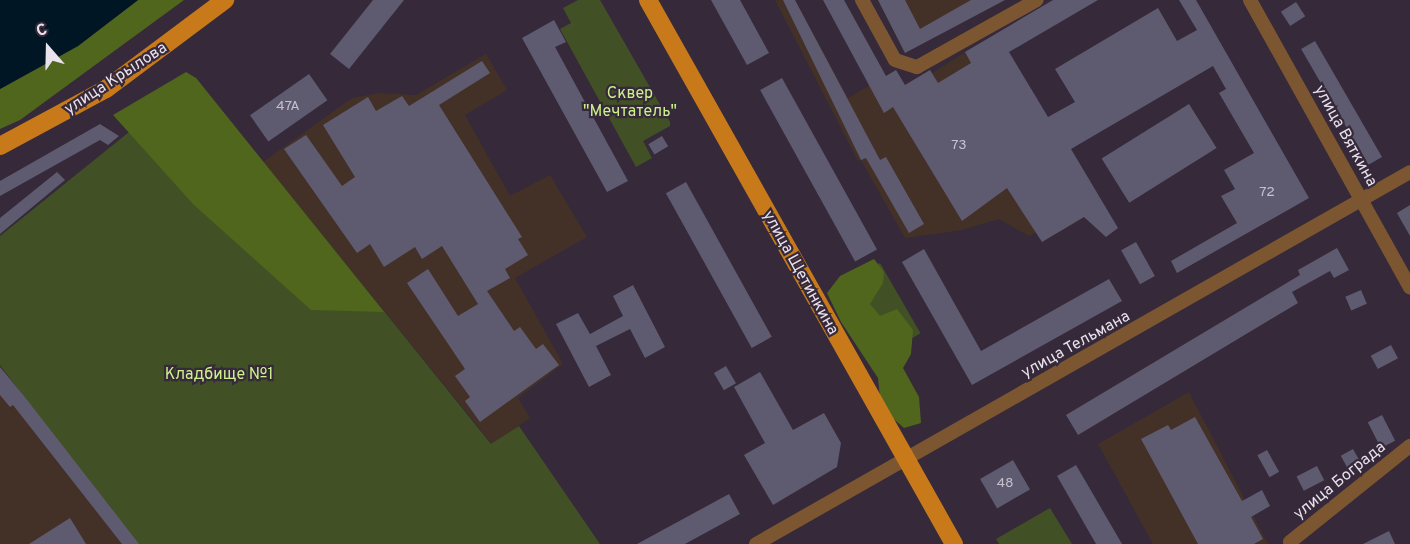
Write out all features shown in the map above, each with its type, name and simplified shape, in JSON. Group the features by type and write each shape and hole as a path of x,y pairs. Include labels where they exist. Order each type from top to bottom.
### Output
{"main road":[{"name":"улица Крылова","path":"0,146 106,89 225,0"},
{"name":"улица Щетинкина","path":"648,0 954,544"}],"street":[{"path":"862,0 895,60 917,67 1036,0"},
{"name":"улица Вяткина","path":"1250,0 1410,287"},
{"name":"улица Тельмана","path":"756,544 1410,172"},
{"name":"улица Бограда","path":"1290,542 1410,446"}],"shaded area":[{"path":"775,0 795,0 848,98 896,70 907,89 978,44 1084,217 1060,232 1054,222 1029,236 999,219 962,230 905,238 861,160 858,161"},
{"path":"878,0 1005,0 905,53"},
{"path":"486,54 507,90 465,115 510,196 550,175 587,237 515,278 563,364 518,398 530,418 492,444 263,162 352,98 379,93 416,95"},
{"path":"0,365 135,544 0,544"},
{"path":"1189,392 1268,544 1153,544 1098,444"}],"green space":[{"path":"138,0 184,0 20,120 0,129 0,89 78,46"},
{"name":"Сквер \"Мечтатель\"","path":"578,0 600,0 670,122 670,126 643,141 652,158 636,167 560,29 571,23 563,8"},
{"path":"186,72 196,78 384,312 311,310 193,204 113,115"},
{"name":"Кладбище №1","path":"196,78 491,444 519,426 600,544 135,544 0,365 0,236"},
{"path":"874,259 884,272 883,283 870,304 880,316 897,309 913,330 911,354 903,368 919,397 921,423 904,428 881,408 878,378 841,322 827,293 840,276"},
{"path":"880,263 920,333 895,348 854,278"},
{"path":"1050,508 1072,544 999,544 996,539"}],"water":[{"path":"0,0 138,0 78,46 0,89"}],"building":[{"path":"373,0 404,0 349,69 330,54"},
{"path":"711,0 740,0 769,53 747,65"},
{"path":"783,0 795,0 880,160 886,157 924,224 909,233 866,158 861,160"},
{"path":"823,0 844,0 886,76 896,70 905,85 930,70 938,83 971,63 965,52 1053,0 1098,0 1009,52 1048,117 1075,102 1055,69 1158,8 1177,41 1197,30 1179,0 1196,0 1309,198 1177,273 1171,261 1237,223 1221,196 1235,189 1224,170 1254,153 1219,93 1226,89 1213,66 1071,149 1118,228 1106,237 1084,217 1042,242 1007,188 962,221 893,107 884,113"},
{"path":"878,0 905,0 920,29 971,0 1005,0 905,53"},
{"path":"1296,2 1305,16 1290,26 1281,12"},
{"path":"554,20 566,42 555,47 628,181 607,192 522,38"},
{"path":"1315,41 1382,157 1368,165 1301,49"},
{"path":"482,61 490,73 439,105 522,237 518,239 528,255 505,269 510,278 487,291 514,331 520,327 536,349 543,344 559,365 480,422 465,401 470,397 455,376 465,369 407,283 428,269 458,316 478,304 442,246 422,259 415,247 384,267 370,244 357,253 284,149 306,135 342,186 355,177 323,125 368,97 376,111 402,96 409,106"},
{"path":"309,74 327,100 268,142 250,115"},
{"path":"782,78 877,249 855,262 760,90"},
{"path":"1189,104 1217,148 1129,203 1102,159"},
{"path":"100,124 119,136 108,145 100,140 0,196 0,181"},
{"path":"662,136 668,146 654,155 648,144"},
{"path":"57,172 65,180 0,234 0,218"},
{"path":"686,182 772,337 752,348 666,193"},
{"path":"1410,205 1410,236 1397,213"},
{"path":"1136,242 1155,276 1140,284 1121,250"},
{"path":"1337,248 1349,270 1334,278 1330,271 1292,292 1298,303 1078,435 1066,415 1300,275 1298,270"},
{"path":"924,249 981,351 1109,279 1122,301 972,385 902,262"},
{"path":"633,285 665,347 645,358 630,329 596,346 611,375 589,387 556,324 578,313 590,334 623,316 613,296"},
{"path":"1361,290 1367,304 1351,310 1345,297"},
{"path":"1391,345 1398,358 1378,369 1371,356"},
{"path":"726,366 736,383 724,390 714,373"},
{"path":"0,367 139,544 122,544 13,405 10,407 0,395"},
{"path":"760,372 793,430 824,413 841,443 837,467 773,505 744,455 765,443 734,387"},
{"path":"1382,415 1395,441 1381,448 1368,422"},
{"path":"1195,417 1242,501 1262,490 1270,506 1251,517 1263,539 1254,544 1198,544 1141,439 1168,425 1171,430"},
{"path":"1353,449 1359,460 1347,467 1341,456"},
{"path":"1267,450 1279,472 1269,477 1257,455"},
{"path":"1013,460 1030,489 997,508 980,479"},
{"path":"1076,465 1122,544 1096,544 1057,476"},
{"path":"1317,466 1324,480 1304,491 1297,476"},
{"path":"729,494 740,514 685,544 637,544"},
{"path":"70,518 86,544 29,544"},
{"path":"1389,531 1395,544 1363,544"}]}
